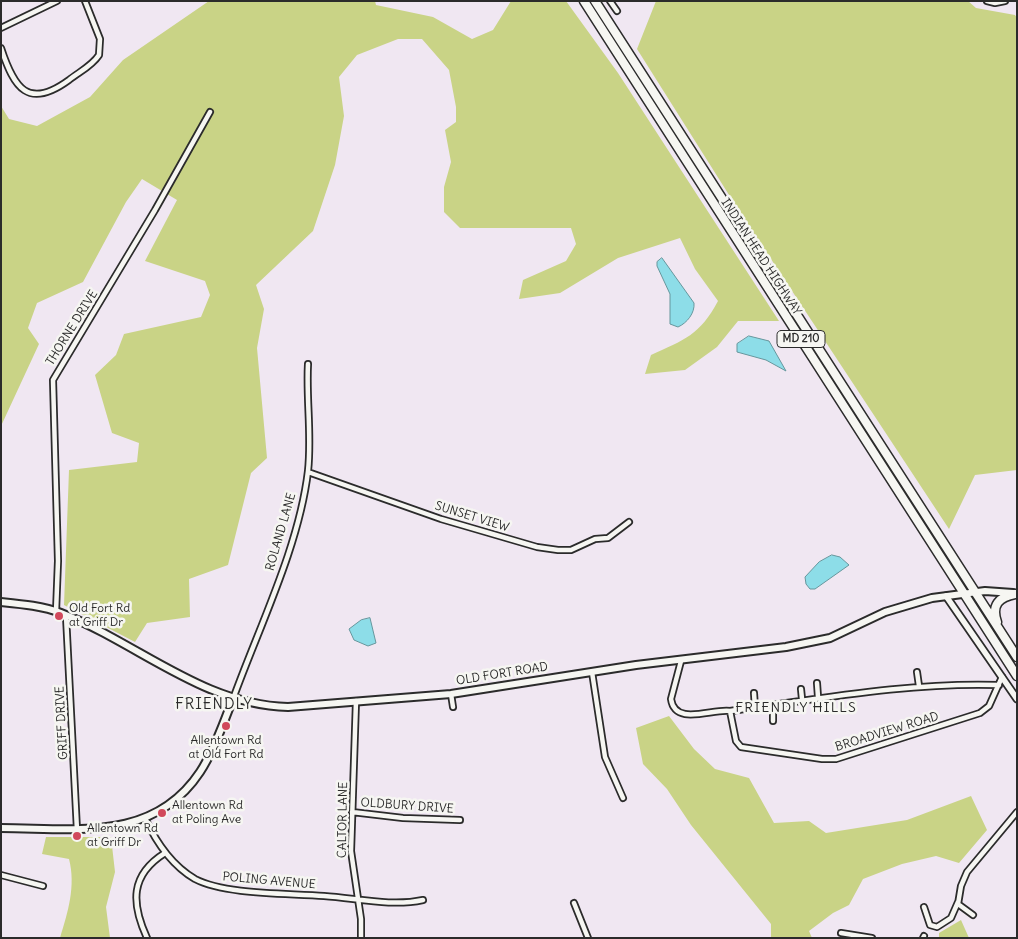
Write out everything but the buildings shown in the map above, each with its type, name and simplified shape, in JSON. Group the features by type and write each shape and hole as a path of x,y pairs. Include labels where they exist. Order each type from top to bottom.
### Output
{"highway":[{"name":"INDIAN HEAD HIGHWAY","path":"584,1 1017,676"},
{"name":"INDIAN HEAD HIGHWAY","path":"595,1 1017,658"},
{"path":"1004,637 996,620 994,609 998,600 1016,594"}],"main road":[{"name":"OLD FORT ROAD","path":"1,602 56,612 189,680 233,698 274,707 451,694 592,672 820,641 884,612 932,598 976,592 1016,594"},
{"path":"1,828 77,830 111,827 144,818 174,799 197,776 212,749 233,698"}],"street":[{"path":"1,28 57,1"},
{"path":"1,48 12,78 21,88 34,95 52,91 89,66 99,55 100,39 85,1"},
{"path":"610,1 617,11"},
{"path":"987,1 995,3 1005,1"},
{"name":"THORNE DRIVE","path":"56,612 58,561 53,380 155,210 210,112"},
{"name":"ROLAND LANE","path":"233,698 289,550 308,472 308,364"},
{"name":"SUNSET VIEW","path":"308,472 442,519 537,547 571,550 595,539 608,538 629,522"},
{"path":"946,596 1017,698"},
{"name":"GRIFF DRIVE","path":"66,616 77,830"},
{"path":"680,661 671,700 674,709 691,714 730,712 802,699 919,686 999,685"},
{"path":"592,672 605,757 624,798"},
{"path":"917,672 919,686"},
{"name":"BROADVIEW ROAD","path":"730,712 736,741 741,747 822,759 836,759 980,713 989,706 1002,677"},
{"path":"817,683 818,698"},
{"path":"801,689 802,699"},
{"path":"754,693 755,708"},
{"path":"451,694 453,707"},
{"name":"CALTOR LANE","path":"356,701 352,862 358,898 361,938"},
{"path":"773,705 773,721"},
{"name":"OLDBURY DRIVE","path":"352,812 405,818 460,820"},
{"path":"924,907 930,925 937,927 951,918 967,872 1017,812"},
{"name":"POLING AVENUE","path":"144,818 165,853 189,875 212,885 277,893 406,903 423,900"},
{"path":"147,938 137,912 137,890 146,868 165,853"},
{"path":"1,875 43,886"},
{"path":"958,901 959,906 973,915"},
{"path":"574,903 588,938"},
{"path":"841,932 872,938"}],"green space":[{"path":"209,1 375,1 376,5 433,17 472,39 493,30 511,1 566,1 618,73 779,321 738,321 717,347 685,370 645,374 651,355 673,345 698,329 705,322 718,301 695,269 680,238 618,258 560,293 519,299 523,280 566,261 576,244 571,228 460,228 444,212 444,187 451,162 445,130 456,122 456,107 449,70 422,39 398,39 357,55 339,77 344,116 335,165 313,231 256,285 264,309 257,348 267,458 251,473 228,565 189,579 190,617 147,623 135,642 64,605 69,470 137,462 139,443 112,433 95,375 116,355 124,334 201,317 210,295 205,281 145,261 177,200 142,179 126,202 83,282 37,303 28,328 39,344 1,426 1,106 9,119 37,126 90,97 123,60"},
{"path":"656,1 968,1 976,8 1015,15 1017,18 1017,470 975,475 949,529 736,206 637,49"},
{"path":"669,716 694,749 715,769 749,778 774,823 809,821 826,833 907,820 971,796 987,830 959,863 936,856 902,864 863,879 849,905 833,913 809,931 812,938 771,938 771,924 691,825 667,789 643,764 636,728"},
{"path":"46,837 111,837 115,872 106,907 110,938 60,938 70,899 71,869 69,859 42,854"},
{"path":"961,920 969,938 939,938 939,933"}],"water":[{"path":"662,258 694,303 690,317 678,327 670,324 670,294 657,266 657,262"},
{"path":"749,336 769,341 786,371 766,360 737,352 737,344"},
{"path":"832,555 840,557 849,565 815,589 810,589 806,584 805,577 819,562"},
{"path":"370,618 376,643 368,646 354,640 349,629 361,620"}],"place":[{"name":"Old Fort Rd at Griff Dr","path":"59,616"},
{"name":"Allentown Rd at Old Fort Rd","path":"226,726"},
{"name":"Allentown Rd at Poling Ave","path":"162,813"},
{"name":"Allentown Rd at Griff Dr","path":"77,836"}],"district":[{"name":"FRIENDLY","path":"214,705"},
{"name":"FRIENDLY HILLS","path":"796,708"}]}
